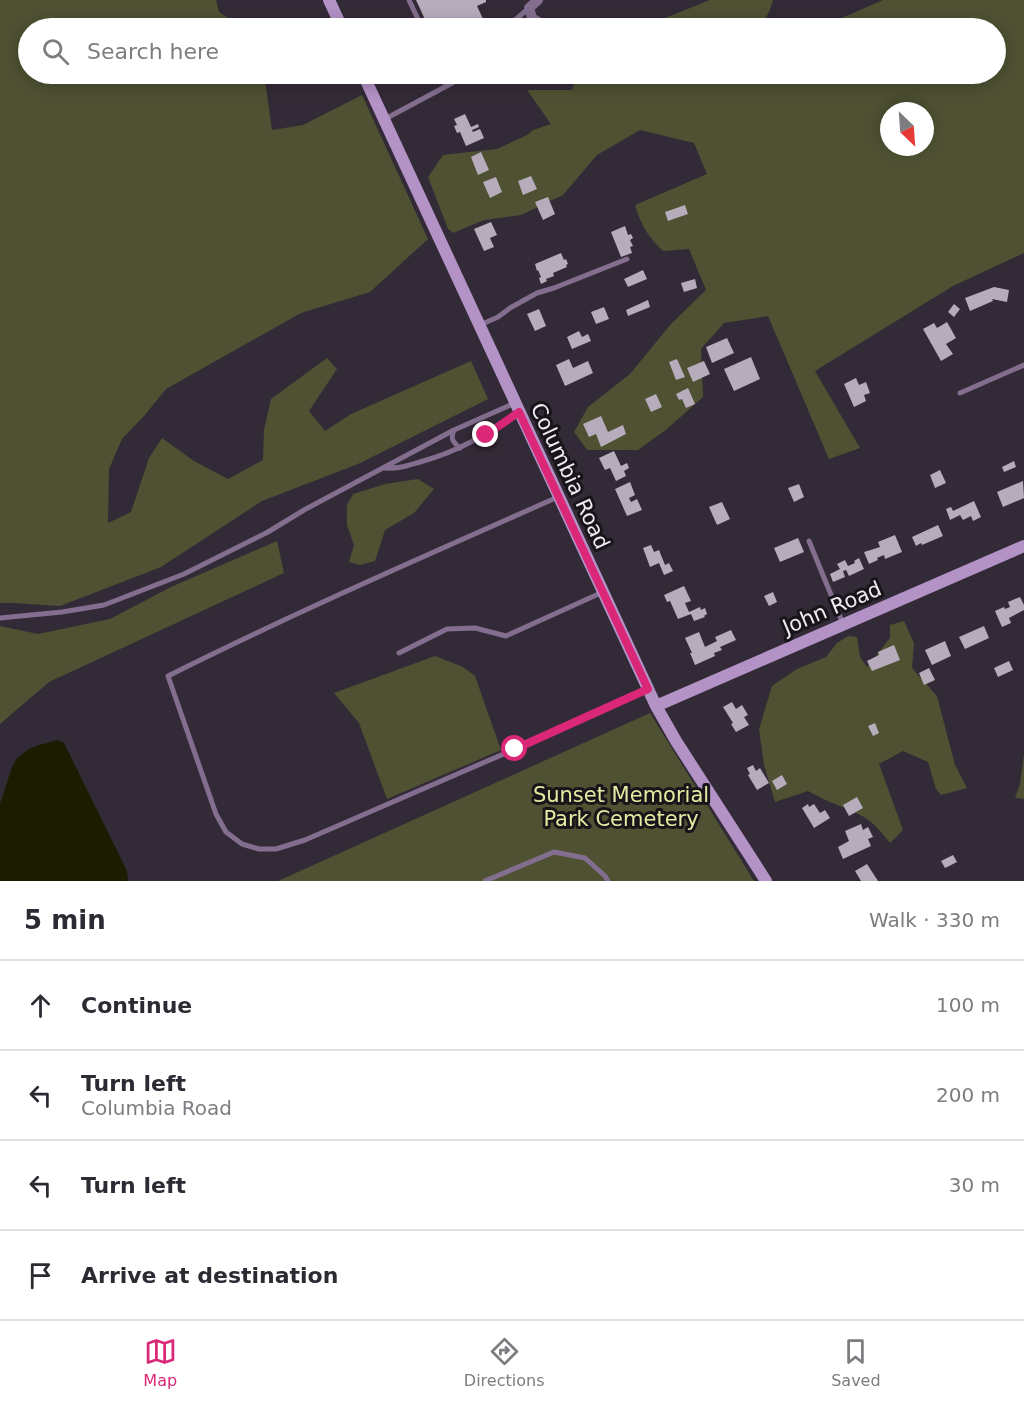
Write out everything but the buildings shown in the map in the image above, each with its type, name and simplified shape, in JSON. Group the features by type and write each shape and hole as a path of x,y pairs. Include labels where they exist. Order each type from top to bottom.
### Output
{"main road":[{"path":"332,1 338,18"},
{"name":"Columbia Road","path":"368,84 656,706 766,881"},
{"name":"John Road","path":"656,706 1024,546"}],"street":[{"path":"532,18 529,8 538,0"}],"lane":[{"path":"409,0 417,18"},
{"path":"518,18 529,8"},
{"path":"384,120 450,84"},
{"path":"479,326 498,317 537,292 554,288 627,259"},
{"path":"960,393 1024,365"},
{"path":"0,618 62,612 104,604 184,574 268,532 304,510 454,430 517,407"},
{"path":"382,468 397,469 460,448 486,435 517,407"},
{"path":"454,430 451,437 460,448"},
{"path":"558,497 358,586 168,676 180,716 216,814 226,832 242,844 259,849 276,849 305,840 648,689"},
{"path":"809,541 843,624"},
{"path":"399,652 447,629 475,628 506,636 603,592"},
{"path":"485,881 554,852 585,858 608,881"}],"green space":[{"path":"0,0 216,0 219,12 228,18 18,18 18,84 265,84 272,130 303,125 362,95 428,239 370,292 301,313 166,389 122,439 109,469 108,523 131,512 149,458 162,438 194,461 228,479 263,460 264,430 271,399 327,358 337,369 309,411 325,431 351,414 471,361 488,399 358,464 262,501 161,567 60,606 0,603"},
{"path":"710,0 773,0 766,18 665,18"},
{"path":"883,0 1024,0 1024,253 953,286 815,371 860,448 829,459 768,316 724,323 701,349 703,397 667,429 638,450 587,450 574,432 588,407 630,374 671,324 706,290 689,249 663,251 646,230 635,205 707,174 694,143 640,130 597,155 563,195 521,215 484,220 453,233 448,229 428,177 443,155 497,149 533,130 551,124 527,90 572,90 574,84 1006,84 1006,18 842,18"},
{"path":"418,479 434,489 414,513 385,530 375,561 360,565 349,562 354,545 347,525 347,505 353,494 385,484"},
{"path":"277,541 284,573 49,682 0,724 0,626 38,634 110,619 171,587"},
{"path":"904,621 914,643 912,668 937,696 955,765 967,788 941,795 936,789 928,762 903,751 879,764 903,830 890,843 875,825 864,817 808,791 775,802 764,765 759,729 772,686 797,669 826,657 837,643 848,636 857,637 860,657 867,667 890,638 890,625"},
{"path":"435,656 463,667 475,676 501,750 387,799 359,723 334,693"},
{"name":"Sunset Memorial Park Cemetery","path":"650,713 754,881 278,881"},
{"path":"1024,754 1024,799 1015,798 1020,784"}],"shaded area":[{"path":"58,740 64,743 127,871 128,881 0,881 0,804 12,767 17,758 29,749"}],"route":[{"path":"486,435 519,412 648,689 515,749"}]}
